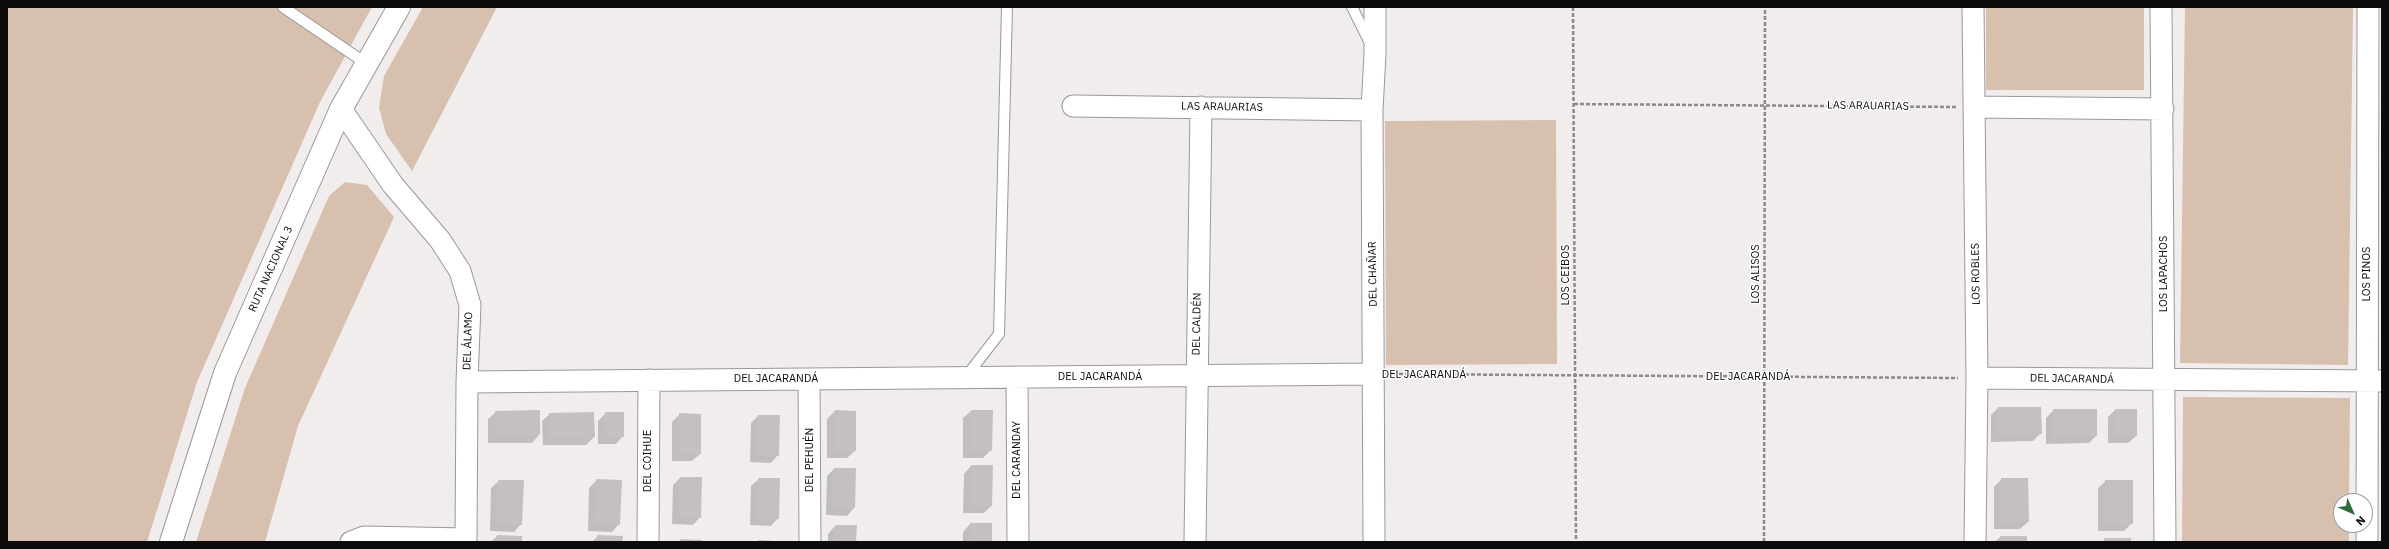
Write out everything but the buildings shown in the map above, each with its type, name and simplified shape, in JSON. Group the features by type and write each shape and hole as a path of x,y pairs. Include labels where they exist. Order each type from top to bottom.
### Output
{"highway":[{"name":"RUTA NACIONAL 3","path":"171,542 225,373 341,109 399,7"}],"street":[{"name":"DEL CHAÑAR","path":"1374,542 1372,110 1375,54 1375,7"},
{"name":"LOS ROBLES","path":"1973,7 1977,378 1975,542"},
{"name":"LOS LAPACHOS","path":"2161,7 2163,109 2165,542"},
{"name":"LOS PINOS","path":"2367,542 2374,381 2368,7"},
{"name":"LAS ARAUARIAS","path":"1073,106 1201,106 1372,110"},
{"name":"DEL CALDÉN","path":"1195,542 1196,376 1201,106"},
{"path":"1974,108 2163,109"},
{"name":"DEL ÁLAMO","path":"341,109 393,185 440,240 460,271 470,305 467,382 466,540"},
{"name":"DEL JACARANDÁ","path":"467,382 1374,374"},
{"name":"DEL CARANDAY","path":"1017,377 1018,542"},
{"name":"DEL JACARANDÁ","path":"1977,378 2374,381"},
{"name":"DEL PEHUÉN","path":"809,379 810,542"},
{"name":"DEL COIHUE","path":"648,542 649,380"},
{"path":"358,540 466,540"}],"lane":[{"path":"283,7 366,64"},
{"path":"965,378 999,334 1007,7"},
{"path":"1352,7 1375,54"}],"path":[{"name":"LOS CEIBOS","path":"1573,7 1576,542"},
{"name":"LOS ALISOS","path":"1764,542 1765,7"},
{"name":"LAS ARAUARIAS","path":"1574,104 1974,108"},
{"name":"DEL JACARANDÁ","path":"1374,374 1977,378"}],"shaded area":[{"path":"7,7 372,7 320,102 197,382 147,542 7,542"},
{"path":"423,7 497,7 412,171 386,134 379,108 384,76"},
{"path":"1986,7 2144,7 2144,90 1986,90"},
{"path":"2185,7 2353,8 2348,365 2180,363"},
{"path":"1556,120 1557,364 1386,365 1385,121"},
{"path":"345,182 367,185 394,217 298,426 265,542 196,542 245,388 329,196"},
{"path":"2183,397 2350,398 2349,493 2333,493 2333,533 2349,533 2349,542 2182,542"}]}
